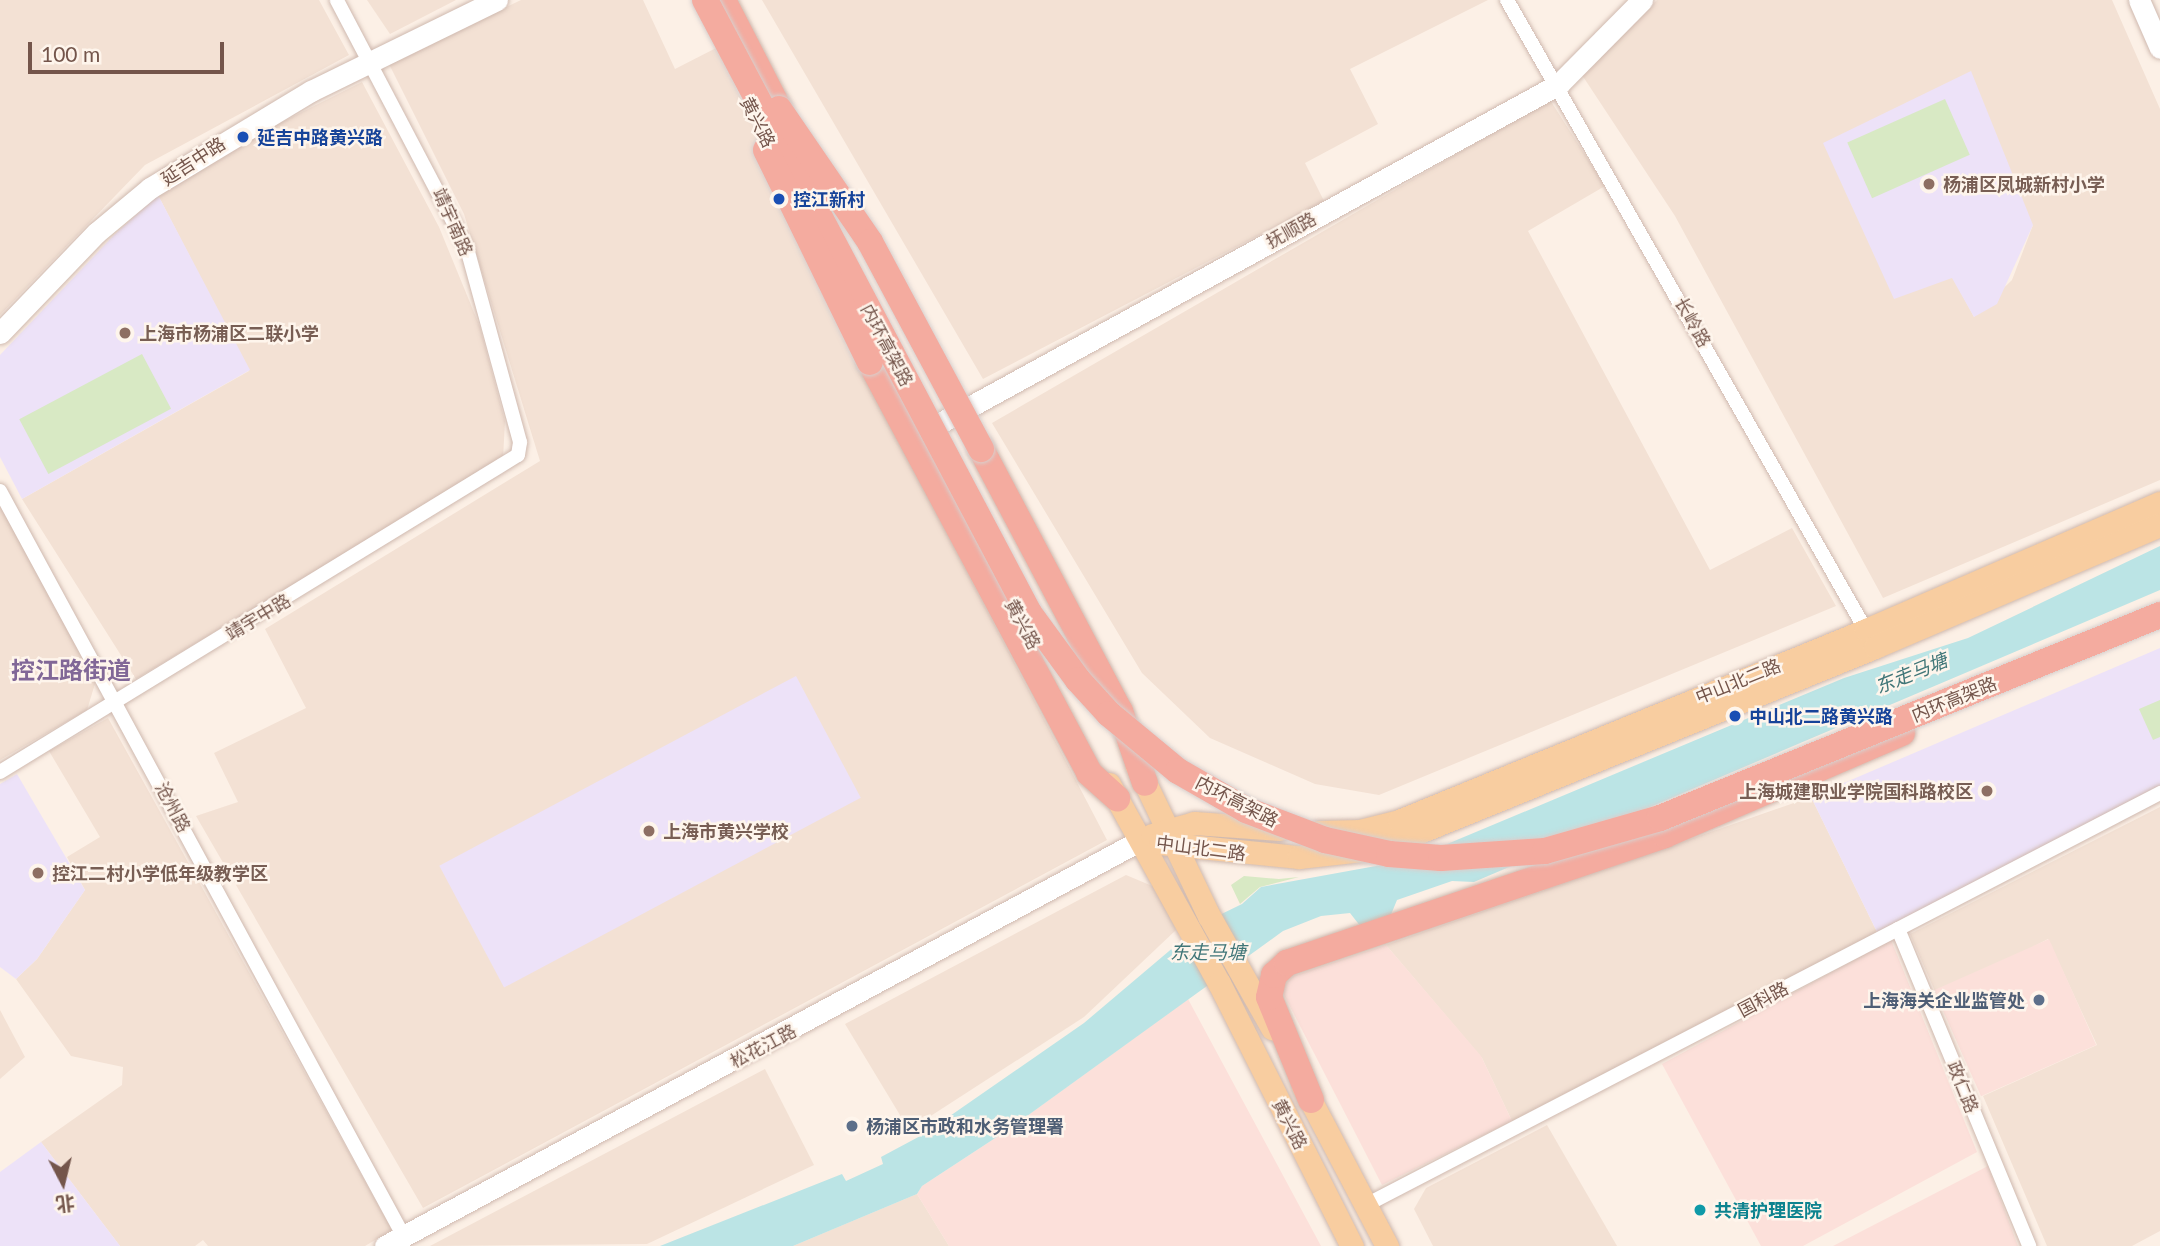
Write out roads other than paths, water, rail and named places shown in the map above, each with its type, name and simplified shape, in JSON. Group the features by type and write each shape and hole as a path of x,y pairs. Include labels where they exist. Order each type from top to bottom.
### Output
{"highway":[{"path":"704,0 799,223 870,362 1088,773 1117,798"},
{"name":"内环高架路","path":"704,0 1029,613 1077,680 1109,713 1178,771 1246,810 1325,840 1389,854 1441,858 1545,851 1660,818 2160,615"},
{"name":"内环高架路","path":"723,0 1051,618 1125,708 1148,728 1214,774 1294,813 1387,836 1453,842 1535,835 1590,824 1766,759 2160,596"},
{"path":"779,108 864,232 1120,711 1145,783"},
{"path":"1311,1100 1272,1011 1268,988 1274,975 1287,963 1734,807 2160,622"}],"main road":[{"name":"黄兴路","path":"695,0 920,433 1139,841 1200,923 1238,968 1387,1246"},
{"name":"黄兴路","path":"737,0 1145,783 1169,837 1219,983 1352,1246"},
{"name":"中山北二路","path":"1139,841 1169,837 1299,857 1380,848 1870,638 2160,503"},
{"name":"中山北二路","path":"1870,638 2160,525"}],"street":[{"name":"靖宇南路","path":"337,0 373,62 467,248 520,442 513,460"},
{"name":"延吉中路","path":"0,333 96,233 150,188 239,131 496,0"},
{"name":"长岭路","path":"1507,0 1559,84 1870,638"},
{"name":"抚顺路","path":"920,433 1559,84 1642,0"},
{"path":"2139,0 2160,48"},
{"name":"靖宇中路","path":"0,772 513,460"},
{"name":"沧州路","path":"0,491 116,701 394,1241"},
{"name":"国科路","path":"1366,1205 2160,793"},
{"name":"松花江路","path":"394,1241 1139,841"},
{"name":"政仁路","path":"1898,929 2029,1246"}],"water":[{"name":"东走马塘","path":"2160,546 2160,590 1474,882 1452,881 1397,900 1390,917 1361,927 1350,913 1321,916 1283,931 1009,1129 922,1186 917,1194 793,1246 660,1246 842,1174 846,1181 883,1164 881,1157 924,1134 1084,1023 1201,924 1242,904 1261,887 1409,860 1844,678 1968,638"}],"place":[{"name":"延吉中路黄兴路","path":"243,137"},
{"name":"杨浦区凤城新村小学","path":"1929,184"},
{"name":"控江新村","path":"779,199"},
{"name":"上海市杨浦区二联小学","path":"125,333"},
{"name":"中山北二路黄兴路","path":"1735,716"},
{"name":"上海城建职业学院国科路校区","path":"1987,791"},
{"name":"上海市黄兴学校","path":"649,831"},
{"name":"控江二村小学低年级教学区","path":"38,873"},
{"name":"上海海关企业监管处","path":"2039,1000"},
{"name":"杨浦区市政和水务管理署","path":"852,1126"},
{"name":"共清护理医院","path":"1700,1210"}],"district":[{"name":"控江路街道","path":"71,670"}]}
